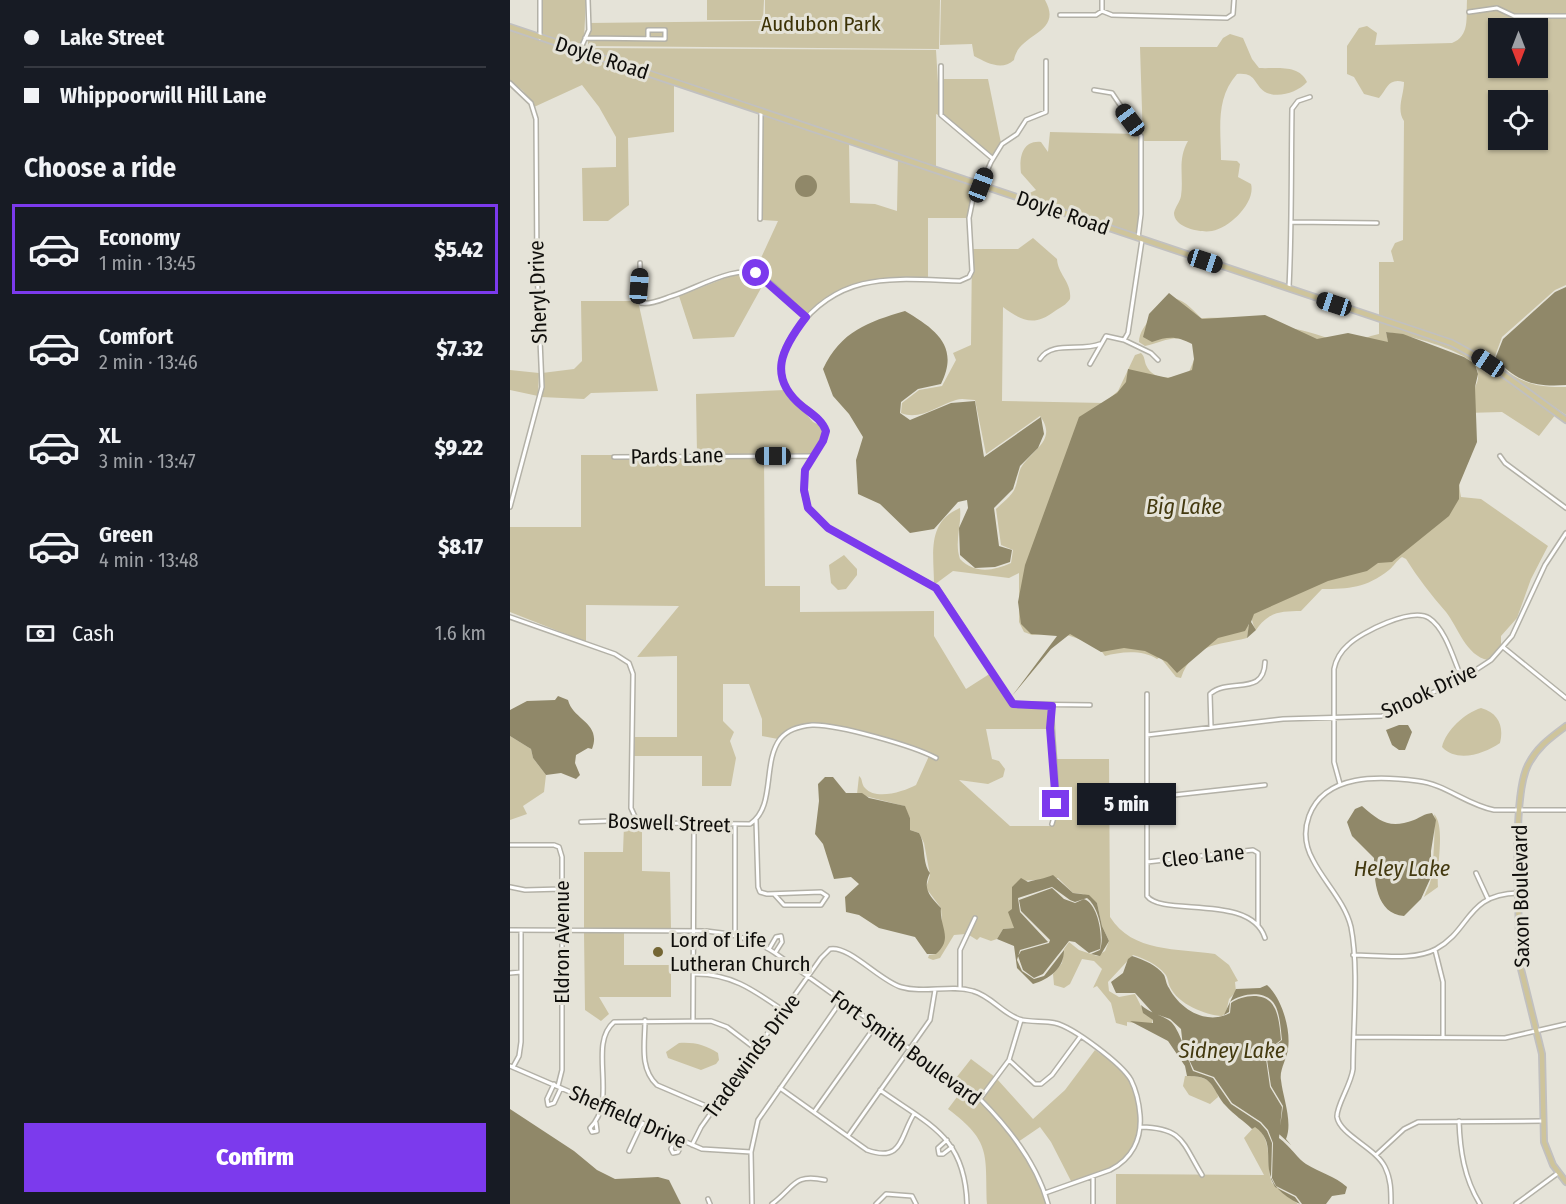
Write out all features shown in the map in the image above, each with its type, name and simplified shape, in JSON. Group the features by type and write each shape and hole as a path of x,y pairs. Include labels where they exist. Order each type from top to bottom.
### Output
{"main road":[{"name":"Doyle Road","path":"510,27 1452,343 1488,363 1566,420"},
{"name":"Saxon Boulevard","path":"1566,726 1540,746 1528,764 1521,783 1519,893 1521,969 1543,1060 1543,1121 1546,1149 1558,1173 1566,1182"}],"street":[{"path":"540,0 540,38"},
{"path":"580,51 589,30 588,0"},
{"path":"1102,0 1102,11"},
{"path":"1102,11 1112,15 1227,18 1233,14 1234,0"},
{"path":"1468,12 1497,8 1514,16 1566,16"},
{"path":"1060,15 1096,15 1102,11"},
{"path":"585,38 648,39 665,39 665,30 648,30 648,39"},
{"path":"1046,61 1047,112 1026,120 1017,134 1002,144 992,158 979,185 969,218 972,271 969,277 960,281 890,279 867,282 828,298 806,317 784,347 781,369 789,393 824,426 823,441 805,470 804,490 808,508 812,514 828,528 936,588 1013,704 1090,705"},
{"path":"941,66 941,115 992,158"},
{"name":"Sheryl Drive","path":"510,82 529,100 536,119 537,269 542,387 510,507"},
{"path":"1094,90 1112,93 1141,136 1140,239 1128,333 1124,340"},
{"path":"1289,289 1289,233 1292,222 1292,109 1298,101 1310,97"},
{"path":"760,219 761,110"},
{"path":"1292,222 1377,224"},
{"path":"640,263 641,303 679,294 736,272 748,271 765,279 806,317"},
{"path":"1089,364 1100,344 1109,335 1151,353 1158,360"},
{"path":"1040,359 1044,353 1054,348 1090,348 1100,344"},
{"name":"Pards Lane","path":"614,457 812,456"},
{"path":"1500,456 1505,463 1566,508"},
{"name":"Snook Drive","path":"1147,735 1283,719 1382,716 1462,679 1491,660 1503,648 1520,622 1543,569 1566,533"},
{"path":"1340,784 1334,762 1334,669 1339,654 1357,638 1404,615 1425,616 1437,626 1462,679"},
{"path":"510,617 615,654 629,663 633,674 631,808 636,820"},
{"path":"1503,648 1566,698"},
{"path":"1211,727 1210,694 1220,688 1256,683 1261,679 1265,662"},
{"path":"1147,694 1147,896 1149,899 1221,910 1248,919 1258,926 1265,938"},
{"path":"1052,706 1050,728 1056,804 1052,824"},
{"path":"774,894 784,905 810,907 821,905 827,896 821,892 762,893 758,887 756,820 762,809 773,752 780,739 797,727 819,725 913,747 936,758"},
{"path":"1391,1204 1389,1177 1377,1154 1346,1131 1338,1120 1338,1108 1352,1078 1353,955 1350,924 1312,859 1305,834 1307,822 1316,802 1340,784 1358,781 1424,782 1482,808 1566,810"},
{"path":"1147,798 1265,785"},
{"name":"Boswell Street","path":"581,822 636,820 647,824 744,826 756,820"},
{"path":"693,1019 694,825"},
{"path":"735,825 735,935"},
{"name":"Eldron Avenue","path":"510,845 548,844 559,847 562,857 562,1070 554,1103 548,1105 547,1099 558,1086"},
{"name":"Cleo Lane","path":"1147,862 1253,850 1258,853 1258,926"},
{"path":"1476,873 1488,899"},
{"path":"510,887 525,890 562,889"},
{"path":"1353,955 1411,955 1435,950 1450,938 1473,909 1488,899 1519,893"},
{"path":"960,989 960,950 975,918"},
{"name":"Fort Smith Boulevard","path":"510,930 693,931 735,935 769,949 980,1100 998,1118 1027,1158 1045,1193 1048,1204"},
{"path":"512,1066 519,1056 521,1042 521,931"},
{"path":"769,949 776,938 781,936 782,942 775,953"},
{"name":"Tradewinds Drive","path":"692,1145 713,1110 821,958 835,948 841,949 887,981 901,987 935,990 960,989 983,995 1021,1020 1057,1023 1080,1037 1125,1071 1134,1087 1141,1127"},
{"path":"1435,950 1443,982 1443,1038"},
{"path":"510,973 521,972"},
{"path":"694,974 716,975 737,980 784,1011"},
{"path":"848,1136 930,1020 935,990"},
{"path":"752,1204 751,1152 758,1120 842,1001"},
{"path":"596,1123 603,1106 605,1032 614,1022 693,1019 719,1023 756,1049"},
{"path":"645,1020 645,1064 651,1079 657,1085 713,1110"},
{"path":"980,1100 1009,1060 1021,1020"},
{"path":"1353,1037 1505,1038 1566,1024"},
{"path":"814,1112 876,1025"},
{"path":"1009,1060 1035,1084 1041,1084 1052,1075 1080,1037"},
{"name":"Sheffield Drive","path":"512,1066 683,1142 710,1151 751,1152"},
{"path":"780,1088 876,1153 893,1151 903,1142 907,1126 914,1114"},
{"path":"880,1090 938,1130 953,1147 965,1178 967,1204"},
{"path":"1377,1154 1412,1124 1429,1121 1543,1121"},
{"path":"1459,1121 1461,1154 1466,1174 1480,1204"},
{"path":"629,1151 642,1123"},
{"path":"1045,1193 1093,1178 1119,1166 1138,1140 1141,1127 1159,1127 1175,1133 1202,1175"},
{"path":"675,1139 671,1149 673,1153 678,1152 683,1142"},
{"path":"947,1140 938,1148 939,1154 953,1147"},
{"path":"1516,1204 1558,1173"},
{"path":"772,1204 786,1193 796,1180 809,1176 825,1180"},
{"path":"1093,1178 1093,1204"},
{"path":"876,1204 886,1194 906,1194 912,1196 916,1204"},
{"path":"708,1199 710,1204"}],"green space":[{"path":"542,0 586,0 584,38 579,49 542,36"},
{"path":"707,0 764,0 763,20 707,20"},
{"name":"Audubon Park","path":"765,0 940,0 939,49 588,46 588,23 765,21"},
{"path":"941,0 1045,0 1049,20 1045,27 1023,44 1014,60 1005,65 994,65 974,56 972,44 940,45"},
{"path":"1467,0 1566,0 1566,285 1555,290 1502,337 1494,359 1510,373 1527,382 1536,385 1566,387 1566,415 1471,350 1379,317 1379,262 1394,262 1391,251 1395,243 1403,240 1404,121 1400,107 1404,82 1391,83 1379,98 1364,94 1354,77 1347,74 1347,46 1359,28 1367,26 1377,33 1375,45 1452,43 1462,36 1467,20"},
{"path":"510,28 674,84 674,132 628,138 629,205 608,221 583,221 582,168 616,167 616,137 599,107 582,85 534,107 523,91 510,80"},
{"path":"1230,34 1243,38 1252,59 1259,68 1293,70 1299,72 1307,82 1299,89 1277,95 1267,93 1249,75 1237,74 1222,104 1221,160 1237,161 1240,164 1238,177 1251,184 1250,199 1234,220 1219,229 1201,231 1183,226 1175,218 1174,213 1181,196 1182,161 1188,141 1143,141 1140,47 1217,47 1223,38"},
{"path":"584,43 588,48 936,50 940,116 936,114 936,168 582,50"},
{"path":"942,79 988,79 1001,143 992,156 943,115"},
{"path":"763,113 849,142 850,203 875,204 897,211 898,159 975,185 967,218 928,218 928,279 862,282 834,293 806,314 755,271 778,221 762,220"},
{"path":"1050,132 1138,134 1140,214 1137,236 1021,197 1036,190 1021,173 1023,151 1030,144 1041,142 1048,152"},
{"path":"1033,238 1057,259 1069,288 1070,299 1048,316 1034,320 1022,319 1003,307 1002,401 1104,403 1118,391 1135,355 1141,353 1146,365 1154,375 1166,378 1189,372 1196,355 1192,342 1179,338 1145,346 1139,342 1143,329 1158,308 1170,299 1176,299 1188,305 1201,318 1241,319 1261,324 1256,346 1251,350 1241,351 1234,359 1240,372 1249,378 1261,380 1274,377 1278,363 1264,353 1270,331 1289,328 1337,341 1350,342 1379,334 1379,321 1470,353 1556,414 1539,436 1502,412 1466,413 1452,432 1461,457 1459,479 1461,497 1481,499 1548,546 1531,579 1517,618 1501,636 1501,647 1488,660 1474,653 1446,612 1406,559 1402,557 1373,581 1349,588 1322,589 1301,611 1287,611 1270,616 1256,630 1252,621 1252,611 1261,594 1281,601 1300,593 1306,582 1316,575 1325,574 1333,569 1347,574 1370,566 1374,547 1383,545 1390,536 1407,530 1410,523 1427,513 1427,505 1419,498 1421,490 1427,484 1436,486 1442,480 1447,480 1454,453 1452,444 1446,440 1399,434 1358,420 1344,421 1325,413 1317,402 1309,409 1278,389 1234,390 1222,405 1212,409 1200,404 1171,403 1161,398 1119,417 1113,430 1099,445 1091,470 1075,479 1076,497 1068,516 1072,520 1092,523 1104,538 1093,562 1071,576 1060,595 1034,601 1040,614 1056,611 1066,600 1092,604 1096,598 1113,596 1133,610 1140,604 1149,602 1158,611 1157,623 1162,630 1185,624 1199,614 1232,615 1245,619 1249,626 1247,638 1215,645 1199,652 1192,658 1181,678 1176,677 1160,657 1157,659 1131,652 1105,656 1097,645 1064,634 1051,648 1060,632 1032,635 1024,632 1019,622 1019,573 1009,578 953,571 934,585 933,551 937,531 949,514 960,508 958,553 960,559 972,567 984,570 1011,563 1013,550 1001,545 996,509 1014,491 1021,468 1042,443 1046,431 1045,424 1040,416 986,454 975,400 958,399 915,415 901,413 902,403 919,390 942,386 956,360 953,353 971,345 972,249 1018,249","holes":["1386,332 1448,349 1470,361 1476,367 1478,374 1475,387 1460,400 1446,403 1435,399 1390,360 1387,355 1389,345"]},
{"path":"750,273 765,281 734,337 693,339 679,296 736,274"},
{"path":"581,301 638,301 658,391 591,393 584,399 541,397 542,373 574,369 582,361"},
{"path":"510,370 539,373 538,396 510,390"},
{"path":"785,390 813,422 823,427 824,433 812,454 697,454 696,394"},
{"path":"581,455 617,455 613,456 613,459 764,458 765,586 800,586 800,612 934,611 934,636 966,689 991,673 1012,705 1050,707 1049,729 986,729 992,759 999,761 1005,769 1003,777 988,784 959,780 1010,826 1053,826 1057,804 1055,759 1109,759 1110,917 1120,929 1143,943 1157,947 1215,954 1229,965 1238,981 1235,982 1236,992 1229,999 1226,1013 1222,1016 1193,1008 1174,993 1162,970 1151,962 1133,955 1108,982 1109,991 1119,997 1135,994 1142,1008 1153,1020 1151,1025 1127,1022 1127,1026 1116,1023 1111,1003 1097,986 1093,988 1102,969 1094,961 1082,959 1070,984 1064,988 1054,985 1053,974 1062,963 1064,949 1069,942 1079,950 1097,956 1105,951 1109,941 1102,926 1097,903 1083,894 1073,893 1058,878 1023,881 1016,892 1013,903 1014,928 1003,929 997,939 991,941 980,937 977,940 969,935 977,918 975,916 966,934 954,935 940,958 933,960 928,958 929,955 936,954 942,923 941,908 926,888 930,875 924,843 919,833 910,830 910,818 904,806 857,794 859,776 865,788 876,794 898,792 916,785 929,756 936,760 937,757 922,749 820,723 797,725 778,739 762,736 762,719 749,684 723,684 723,721 734,732 730,741 736,758 731,786 702,786 702,756 633,756 633,737 677,737 677,656 637,657 679,606 586,605 586,642 510,612 510,527 581,527"},
{"path":"844,555 857,569 857,575 846,589 838,590 831,583 829,565"},
{"path":"1481,708 1492,713 1499,721 1500,743 1486,751 1463,756 1448,752 1442,747 1448,734 1457,723"},
{"path":"510,736 531,749 533,758 546,775 544,792 523,806 527,814 510,820"},
{"path":"1434,814 1438,820 1440,838 1438,887 1424,897 1432,875"},
{"path":"624,825 642,826 642,871 670,872 671,929 584,930 584,852 623,852"},
{"path":"584,933 624,933 624,965 671,965 671,997 599,997 609,1014 601,1021 585,1010"},
{"path":"679,1043 709,1048 718,1053 719,1060 716,1064 701,1070 668,1058 666,1052"},
{"path":"1095,1050 1122,1070 1131,1083 1138,1107 1137,1132 1134,1144 1119,1163 1072,1183 1051,1142 1040,1127 1018,1142 982,1099 997,1079 1033,1119 1065,1090"},
{"path":"971,1059 995,1077 979,1097 956,1078"},
{"path":"1185,1076 1196,1076 1207,1080 1215,1086 1218,1097 1210,1104 1189,1095 1183,1086"},
{"path":"963,1089 1003,1125 1025,1155 1041,1187 1046,1204 987,1204 985,1161 979,1140 948,1109"},
{"path":"1255,1126 1265,1138 1272,1183 1298,1204 1116,1204 1116,1174 1264,1175 1244,1138"}],"water":[{"path":"806,175 814,178 817,186 814,194 806,197 798,194 795,186 798,178"},
{"path":"1566,287 1566,385 1535,384 1519,378 1495,359 1503,339 1555,292"},
{"name":"Big Lake","path":"1169,293 1202,319 1265,315 1317,339 1348,333 1388,342 1386,332 1403,334 1464,357 1475,364 1478,374 1475,387 1477,442 1459,485 1459,499 1449,516 1392,562 1378,563 1367,571 1328,581 1254,614 1251,622 1256,630 1247,638 1249,624 1245,631 1218,638 1177,673 1167,662 1145,651 1124,648 1101,652 1070,634 1051,649 1012,696 1057,636 1031,634 1021,624 1018,602 1025,565 1079,417 1117,393 1126,382 1128,369 1168,378 1192,370 1194,359 1192,344 1182,339 1172,338 1152,342 1143,337 1149,314"},
{"path":"905,311 935,332 946,349 948,359 941,384 918,389 901,402 900,413 910,420 951,403 975,401 984,457 1041,417 1044,434 1038,448 1020,466 1013,489 994,508 999,546 1012,550 1010,562 995,567 975,568 960,555 959,528 968,508 967,500 958,502 934,529 910,533 880,504 858,494 856,460 863,437 849,414 833,396 823,369 838,345 847,337 879,319"},
{"path":"558,696 568,700 571,707 593,733 592,749 588,748 576,755 575,763 580,775 576,779 561,773 546,775 533,758 531,749 510,736 510,710 527,701 555,700"},
{"path":"1399,725 1408,725 1412,732 1405,750 1399,750 1392,745 1386,730"},
{"path":"825,777 833,777 846,793 862,793 869,798 905,806 910,818 910,830 919,833 923,842 926,864 930,873 927,884 928,892 941,908 945,937 944,943 936,954 927,954 915,937 879,928 859,915 846,912 845,897 859,884 851,877 834,879 823,844 815,834 819,801 818,784"},
{"name":"Heley Lake","path":"1362,806 1380,820 1392,824 1406,823 1432,813 1436,820 1431,851 1431,877 1421,899 1404,916 1395,914 1382,903 1376,885 1374,858 1352,836 1347,822 1355,809"},
{"path":"1053,875 1073,893 1089,895 1097,903 1102,926 1109,941 1100,956 1091,954 1100,950 1102,937 1098,915 1087,898 1075,902 1052,887 1018,898 1020,912 1048,942 1020,950 1017,960 1022,971 1034,979 1044,976 1064,950 1058,968 1045,979 1033,984 1017,968 1014,946 997,939 1003,929 1014,928 1008,912 1012,909 1012,887 1021,878 1028,882"},
{"path":"1052,888 1064,899 1075,903 1084,899 1093,907 1100,928 1100,949 1089,953 1075,942 1069,941 1043,974 1034,978 1023,970 1018,956 1021,951 1049,943 1050,940 1021,911 1019,900"},
{"name":"Sidney Lake","path":"1132,956 1158,968 1174,996 1196,1014 1222,1016 1230,1013 1231,1003 1247,997 1260,997 1270,1002 1277,1014 1281,1040 1265,1052 1270,1087 1282,1107 1279,1138 1303,1162 1347,1187 1345,1194 1332,1196 1326,1204 1302,1204 1296,1196 1276,1186 1272,1178 1273,1143 1268,1130 1261,1122 1232,1103 1214,1077 1194,1070 1183,1047 1181,1029 1170,1019 1153,1013 1135,993 1116,993 1111,982 1123,973 1128,959"},
{"path":"1267,985 1281,1006 1287,1024 1289,1041 1281,1076 1288,1118 1286,1139 1291,1145 1279,1134 1283,1106 1271,1086 1266,1053 1282,1040 1276,1007 1267,997 1254,994 1241,996 1230,1002 1236,989 1260,988"},
{"path":"1230,1002 1229,1012 1224,1015"},
{"path":"1141,1005 1173,1024 1193,1071 1213,1078 1231,1104 1260,1123 1267,1131 1272,1143 1271,1176 1267,1144 1263,1135 1255,1127 1252,1129 1229,1109 1208,1081 1196,1076 1187,1076 1185,1066 1168,1041 1130,1021 1153,1023 1153,1020 1143,1013"},
{"path":"510,1109 574,1151 597,1170 615,1179 658,1177 669,1180 681,1204 510,1204"},
{"path":"1279,1189 1295,1197 1300,1204 1284,1194"}],"place":[{"name":"Lord of Life Lutheran Church","path":"658,952"}],"route":[{"path":"756,273 806,317 784,347 781,369 789,393 819,420 826,431 823,441 805,470 804,490 808,508 828,528 936,588 1013,704 1052,706 1050,728 1056,804"}]}
